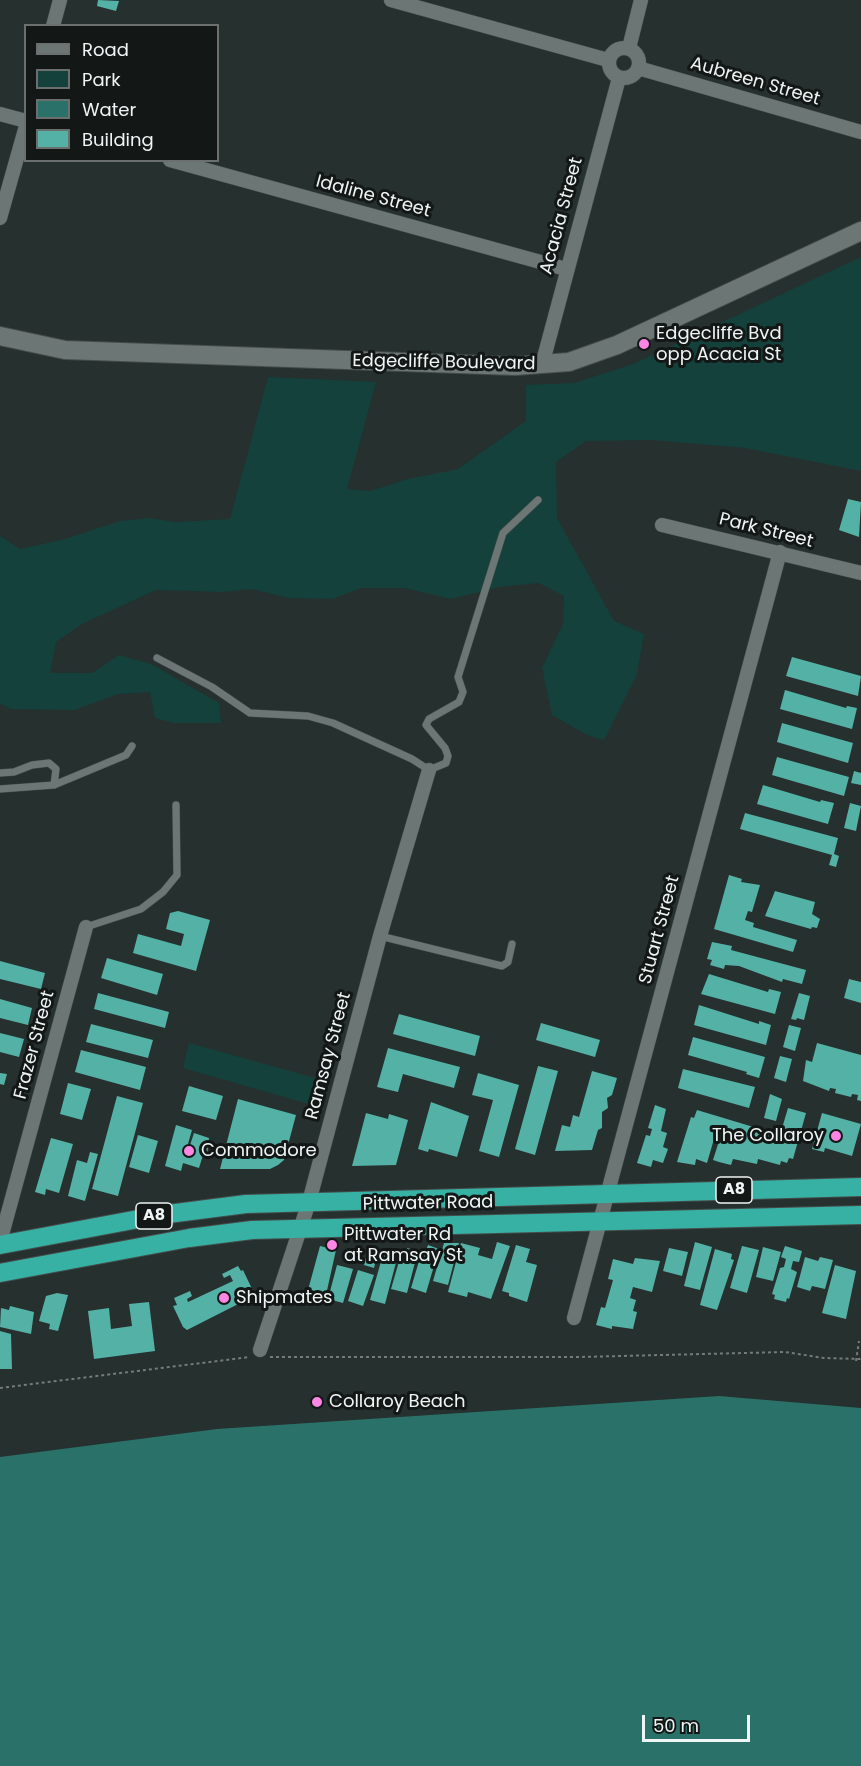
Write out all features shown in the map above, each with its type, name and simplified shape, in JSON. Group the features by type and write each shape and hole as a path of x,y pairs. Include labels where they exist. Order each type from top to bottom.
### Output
{"highway":[{"name":"Pittwater Road","path":"0,1244 160,1215 246,1204 861,1187"},
{"name":"Pittwater Road","path":"0,1273 189,1238 301,1228 861,1215"}],"street":[{"path":"54,24 60,0"},
{"path":"391,0 608,60"},
{"path":"629,48 641,0"},
{"path":"629,48 638,56 638,68 630,77 619,78 610,70 608,60 617,49 629,48"},
{"name":"Aubreen Street","path":"638,68 861,132"},
{"name":"Acacia Street","path":"542,365 619,78"},
{"path":"0,114 24,120"},
{"path":"0,218 24,133"},
{"name":"Idaline Street","path":"177,162 566,269"},
{"name":"Edgecliffe Boulevard","path":"0,336 65,350 542,365 569,362 617,345 861,231"},
{"name":"Park Street","path":"662,525 861,573"},
{"name":"Stuart Street","path":"574,1318 780,552"},
{"name":"Ramsay Street","path":"260,1350 309,1202 380,936 429,770"},
{"name":"Frazer Street","path":"0,1244 86,927"}],"lane":[{"path":"157,658 212,687 250,713 308,717 333,723 412,759 429,770 447,763 448,756 445,748 427,730 426,725 429,719 459,702 463,692 458,677 503,533 538,500"},
{"path":"0,789 54,785 126,755 132,746"},
{"path":"0,772 14,772 32,765 49,763 56,769 54,785"},
{"path":"86,927 141,909 163,892 177,875 176,805"},
{"path":"380,936 502,966 508,962 512,944"}],"path":[{"path":"856,1360 859,1341"},
{"path":"0,1388 248,1358 260,1350 265,1357 579,1357 785,1352 824,1358 861,1359"}],"green space":[{"path":"861,257 861,471 745,448 651,440 586,441 556,462 557,518 614,621 644,634 637,674 604,740 587,735 552,715 542,668 563,624 564,596 539,583 500,587 451,599 405,588 361,588 333,599 289,598 251,589 223,592 156,590 82,624 56,642 50,673 92,673 119,655 151,664 219,703 221,723 174,723 155,718 150,692 118,694 75,710 11,709 0,704 0,536 20,549 65,539 120,521 149,518 175,522 230,519 268,377 376,382 347,489 370,491 408,479 458,469 526,421 526,385 574,383 633,364"},
{"path":"189,1043 319,1079 312,1105 183,1068"}],"water":[{"path":"719,1396 861,1408 861,1766 0,1766 0,1457 217,1429"}],"building":[{"path":"98,0 119,1 116,11 97,6"},
{"path":"848,499 861,502 859,537 839,530"},
{"path":"792,657 861,676 858,696 786,676"},
{"path":"785,690 846,708 847,706 857,708 852,729 780,709"},
{"path":"782,723 853,743 848,763 777,742"},
{"path":"777,757 849,777 844,796 772,775"},
{"path":"854,771 861,773 861,785 851,783"},
{"path":"763,785 820,802 821,800 834,803 828,824 757,804"},
{"path":"850,803 861,806 856,831 844,828"},
{"path":"745,813 838,838 834,854 839,856 836,867 829,865 832,855 740,829"},
{"path":"729,875 742,879 741,882 760,885 752,912 748,911 745,920 754,923 753,927 797,940 793,952 714,929"},
{"path":"775,891 815,902 812,914 820,919 817,928 812,927 811,929 765,916"},
{"path":"178,911 210,920 196,971 133,953 138,934 181,946 184,934 166,929 170,913"},
{"path":"712,942 732,946 731,950 806,970 802,984 783,979 782,982 739,966 725,965 724,969 710,965 712,960 707,959"},
{"path":"107,958 163,974 157,995 101,978"},
{"path":"0,961 45,973 41,989 0,979"},
{"path":"709,974 768,992 769,989 781,992 775,1014 701,994"},
{"path":"849,979 861,982 861,1003 844,998"},
{"path":"98,993 169,1012 165,1028 94,1009"},
{"path":"799,993 810,996 804,1020 791,1019"},
{"path":"0,999 32,1008 28,1025 0,1018"},
{"path":"699,1005 759,1024 759,1021 771,1025 766,1045 694,1025"},
{"path":"399,1014 480,1036 475,1056 393,1034"},
{"path":"541,1023 600,1040 595,1057 536,1040"},
{"path":"91,1024 153,1040 148,1058 86,1042"},
{"path":"789,1025 801,1028 795,1051 783,1047"},
{"path":"0,1033 24,1039 19,1057 0,1052"},
{"path":"693,1037 765,1057 759,1078 746,1074 747,1072 688,1055"},
{"path":"817,1043 861,1055 861,1101 857,1100 858,1095 852,1094 851,1097 835,1093 836,1089 830,1088 829,1091 803,1081 806,1060 812,1062"},
{"path":"388,1048 460,1067 454,1088 403,1074 398,1092 377,1087"},
{"path":"81,1050 146,1067 140,1090 75,1072"},
{"path":"780,1056 792,1059 786,1082 774,1078"},
{"path":"538,1066 558,1071 535,1155 515,1149"},
{"path":"683,1069 755,1087 749,1108 678,1088"},
{"path":"592,1071 617,1078 612,1095 607,1098 608,1108 602,1112 602,1128 598,1130 592,1150 555,1151 562,1125 570,1127 573,1115 579,1117"},
{"path":"0,1073 7,1074 4,1085 0,1084"},
{"path":"478,1073 519,1085 499,1157 479,1151 493,1100 472,1095"},
{"path":"68,1083 91,1089 82,1120 60,1114"},
{"path":"189,1086 223,1096 216,1120 182,1111"},
{"path":"770,1094 782,1099 776,1121 764,1118"},
{"path":"117,1096 143,1103 118,1196 92,1189"},
{"path":"238,1099 296,1115 284,1160 278,1165 270,1169 220,1169"},
{"path":"431,1102 469,1116 457,1157 429,1149 428,1152 418,1149"},
{"path":"655,1105 666,1109 661,1131 667,1133 663,1147 668,1149 663,1163 653,1160 651,1167 637,1163 646,1135 650,1136 652,1129 648,1128"},
{"path":"788,1108 806,1113 793,1159 789,1158 787,1163 781,1161 780,1165 758,1159 757,1164 733,1159 731,1165 719,1162 713,1160 719,1141 714,1139 707,1163 696,1159 695,1165 677,1162 691,1117 694,1118 697,1110 780,1135"},
{"path":"366,1113 388,1119 389,1114 408,1120 396,1165 352,1166"},
{"name":"The Collaroy","path":"822,1113 861,1124 852,1156 825,1148 824,1152 812,1149"},
{"name":"Commodore","path":"176,1125 192,1130 188,1144 190,1145 194,1133 209,1138 207,1156 203,1155 199,1168 183,1163 181,1171 165,1166"},
{"path":"138,1135 158,1141 149,1173 129,1167"},
{"path":"51,1138 73,1144 59,1193 46,1189 45,1195 35,1192"},
{"path":"90,1152 98,1154 85,1201 68,1196 77,1160 87,1163"},
{"path":"497,1242 510,1246 491,1299 468,1292 467,1297 448,1292 461,1243 480,1248 478,1255 492,1259"},
{"path":"695,1242 712,1247 700,1290 684,1286"},
{"path":"444,1243 459,1243 448,1285 433,1281"},
{"path":"428,1245 439,1249 426,1293 411,1288 422,1251 425,1253"},
{"path":"516,1245 530,1249 526,1262 537,1265 527,1302 502,1291"},
{"path":"320,1246 336,1250 326,1295 308,1290"},
{"path":"369,1246 379,1248 374,1268 364,1265"},
{"path":"742,1246 759,1250 747,1293 730,1288"},
{"path":"785,1246 802,1251 799,1262 793,1261 791,1269 797,1272 786,1302 774,1299 775,1295 772,1294 780,1268 784,1267 786,1259 781,1257"},
{"path":"763,1247 781,1252 773,1281 756,1277"},
{"path":"407,1248 418,1251 407,1293 391,1289 402,1251 406,1252"},
{"path":"669,1248 688,1252 682,1276 663,1271"},
{"path":"715,1249 732,1254 731,1259 734,1260 717,1310 700,1305"},
{"path":"384,1251 398,1255 385,1304 370,1300"},
{"path":"805,1257 818,1261 820,1257 833,1260 825,1289 812,1286 810,1291 797,1287"},
{"path":"635,1258 660,1261 652,1292 633,1287 630,1298 636,1300 633,1311 637,1312 633,1329 612,1326 612,1329 596,1325 601,1307 605,1308 613,1280 608,1279 613,1259 633,1264"},
{"path":"337,1265 353,1269 343,1303 328,1299"},
{"path":"835,1265 856,1271 846,1319 822,1313"},
{"name":"Shipmates","path":"238,1266 241,1271 243,1270 254,1293 252,1297 187,1330 183,1327 173,1306 177,1305 174,1298 190,1291 192,1296 187,1299 188,1302 233,1281 230,1275 224,1278 222,1274"},
{"path":"358,1270 374,1275 363,1306 348,1301"},
{"path":"57,1293 68,1295 58,1331 49,1329 50,1324 39,1321 46,1296"},
{"path":"149,1302 155,1351 94,1359 88,1311 109,1308 111,1329 132,1326 129,1304"},
{"path":"10,1306 34,1312 31,1334 0,1327 1,1308 9,1310"},
{"path":"0,1331 11,1334 12,1369 0,1369"}],"place":[{"name":"Edgecliffe Bvd opp Acacia St","path":"644,344"},
{"name":"The Collaroy","path":"836,1136"},
{"name":"Commodore","path":"189,1151"},
{"name":"Pittwater Rd at Ramsay St","path":"332,1245"},
{"name":"Shipmates","path":"224,1298"},
{"name":"Collaroy Beach","path":"317,1402"}]}
